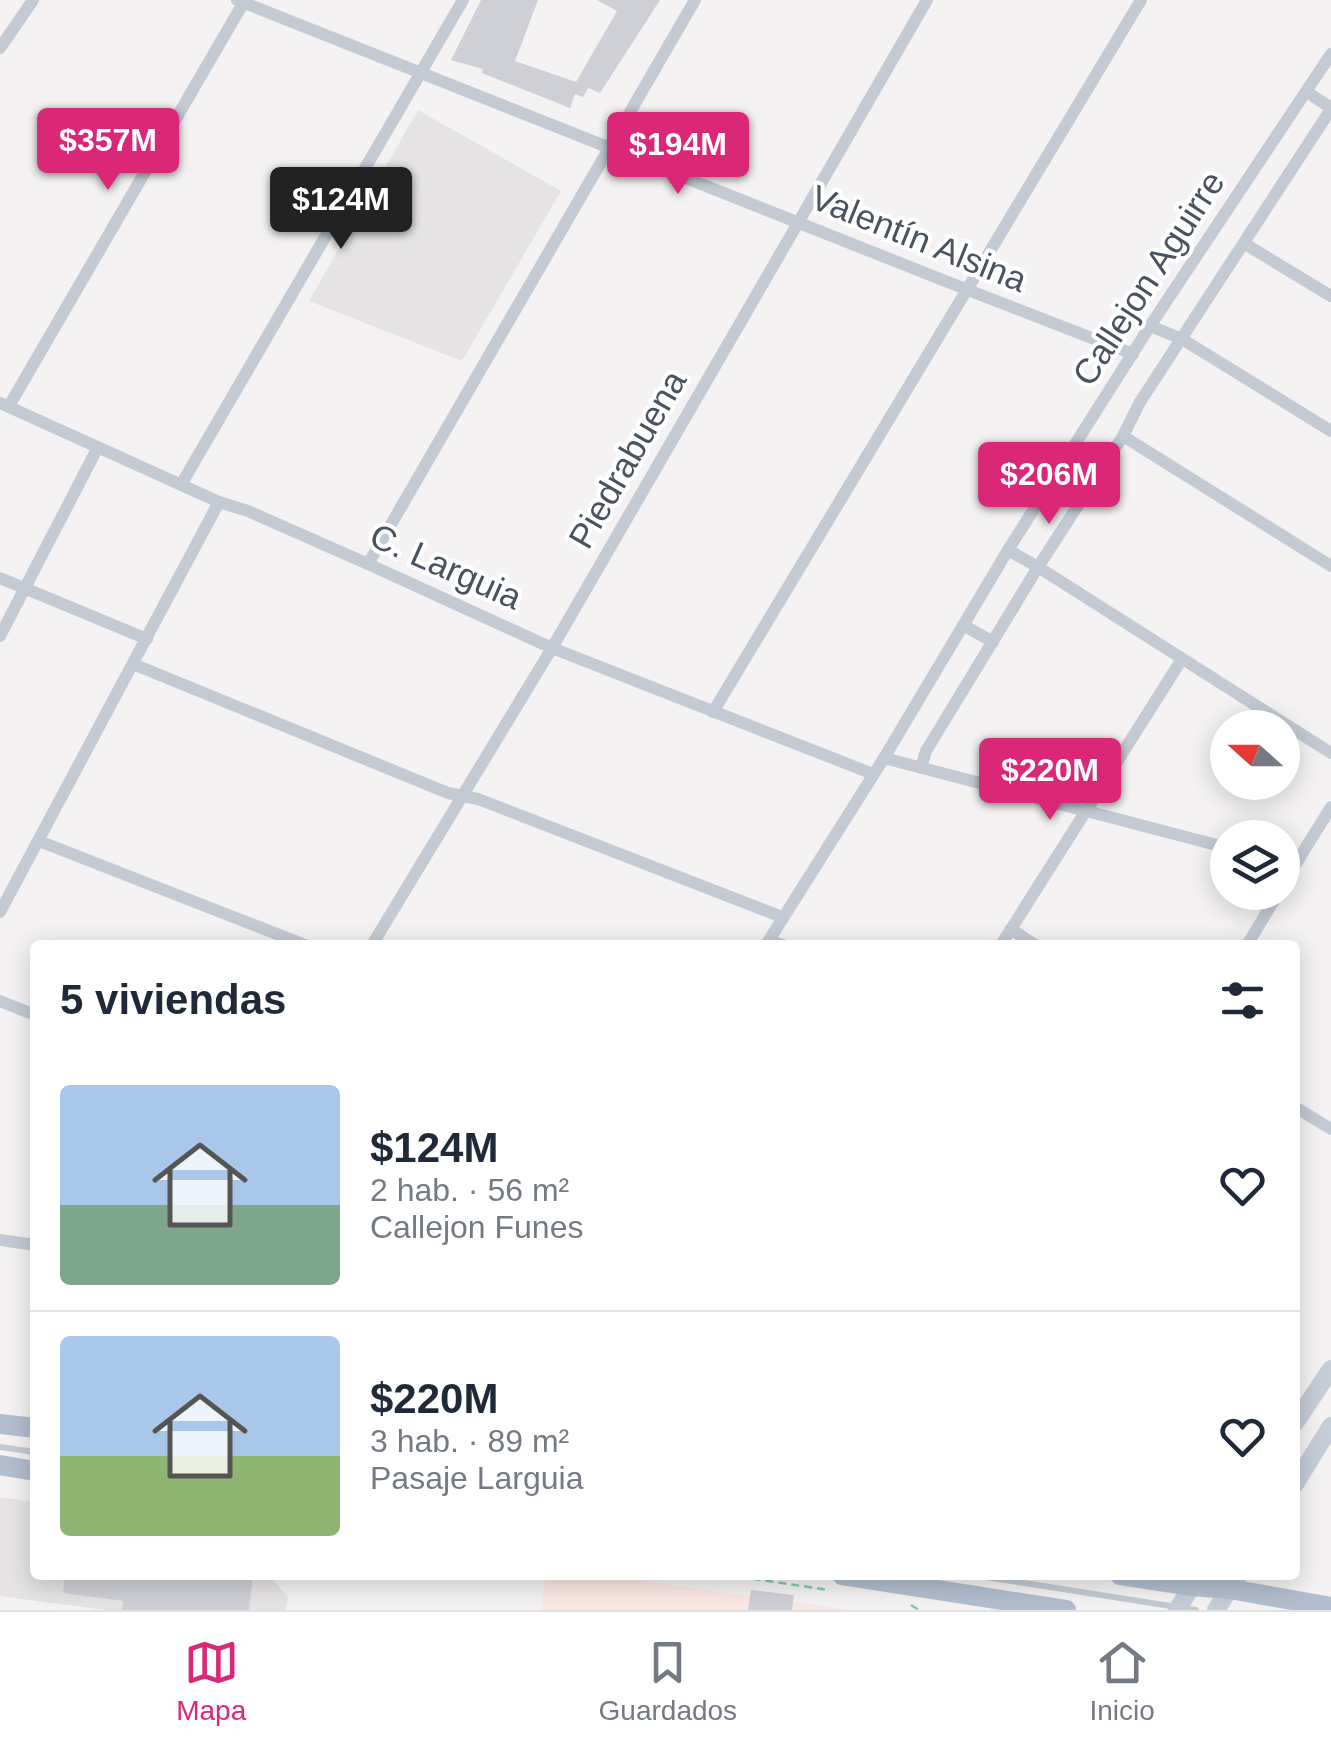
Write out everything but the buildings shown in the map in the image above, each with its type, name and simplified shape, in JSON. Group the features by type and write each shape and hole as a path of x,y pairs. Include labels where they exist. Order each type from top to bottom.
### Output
{"main road":[{"path":"1300,1415 1331,1368"},
{"path":"0,1424 30,1427"},
{"path":"1300,1476 1331,1426"},
{"path":"0,1466 30,1469"},
{"path":"892,1580 1066,1610"},
{"path":"1184,1609 1195,1580 1234,1582 1331,1607"},
{"path":"1216,1610 1234,1582"}],"street":[{"path":"0,48 33,0"},
{"path":"182,484 463,0"},
{"path":"368,564 695,0"},
{"name":"Piedrabuena","path":"375,940 552,648 927,0"},
{"path":"713,712 1141,0"},
{"path":"4,404 242,1"},
{"name":"Valentín Alsina","path":"242,1 1133,354"},
{"name":"Callejon Aguirre","path":"769,940 1150,326 1331,54"},
{"path":"1307,92 1331,109"},
{"name":"Callejon Aguirre","path":"921,768 926,751 1123,436 1140,402 1331,109"},
{"path":"1245,244 1331,296"},
{"path":"1150,326 1182,339 1331,432"},
{"name":"C. Larguia","path":"4,404 552,648 872,774"},
{"path":"1123,436 1331,566"},
{"path":"0,636 98,448"},
{"path":"0,912 219,502"},
{"path":"1008,550 1331,754"},
{"path":"0,578 147,639"},
{"path":"963,625 992,642"},
{"path":"1003,940 1182,659"},
{"path":"134,664 448,793 478,798 782,917"},
{"path":"884,758 1210,843"},
{"path":"1300,851 1331,807"},
{"path":"39,840 292,940"},
{"path":"1249,940 1267,910"},
{"path":"1010,930 1027,940"},
{"path":"0,1002 30,1013"},
{"path":"1300,1110 1331,1129"},
{"path":"0,1240 30,1244"}],"lane":[{"path":"0,1447 30,1451"},
{"path":"1004,1580 1184,1609"}],"path":[{"path":"799,1580 842,1583"},
{"path":"907,1603 919,1610"}],"shaded area":[{"path":"418,110 561,191 462,361 309,301"},
{"path":"0,1497 30,1501 30,1580 273,1580 288,1597 286,1610 104,1610 0,1596"},
{"path":"545,1580 637,1580 852,1610 541,1610"}]}
